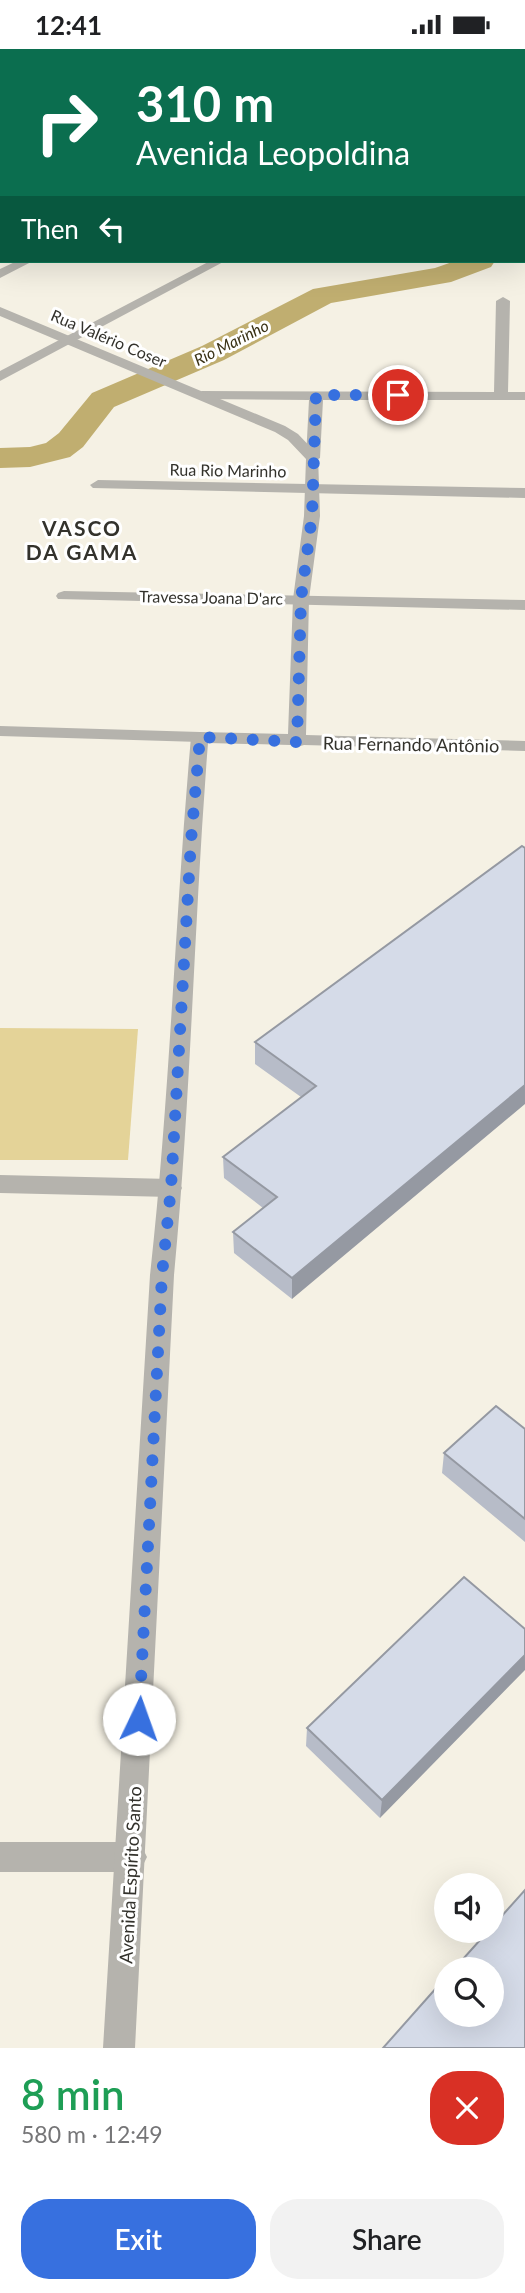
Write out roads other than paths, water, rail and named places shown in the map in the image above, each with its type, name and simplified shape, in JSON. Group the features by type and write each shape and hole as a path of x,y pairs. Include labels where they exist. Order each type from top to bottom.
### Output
{"street":[{"path":"0,274 23,263"},
{"path":"0,377 215,263"},
{"path":"501,395 503,301"},
{"name":"Rua Valério Coser","path":"0,311 280,429 293,437 313,458"},
{"path":"202,395 525,396"},
{"path":"297,742 301,599 312,488 316,395"},
{"name":"Rua Rio Marinho","path":"98,485 525,493"},
{"name":"Travessa Joana D'arc","path":"64,596 525,605"},
{"name":"Rua Fernando Antônio","path":"0,731 297,742 525,745"},
{"name":"Avenida Espírito Santo","path":"120,2048 162,1275 171,1188 191,841 200,737"},
{"path":"0,1184 171,1188"},
{"path":"0,1857 132,1857"}],"waterway":[{"name":"Rio Marinho","path":"0,458 30,457 58,450 71,440 103,400 213,353 323,295 441,276 476,263"}],"district":[{"name":"VASCO DA GAMA","path":"82,539"}]}
